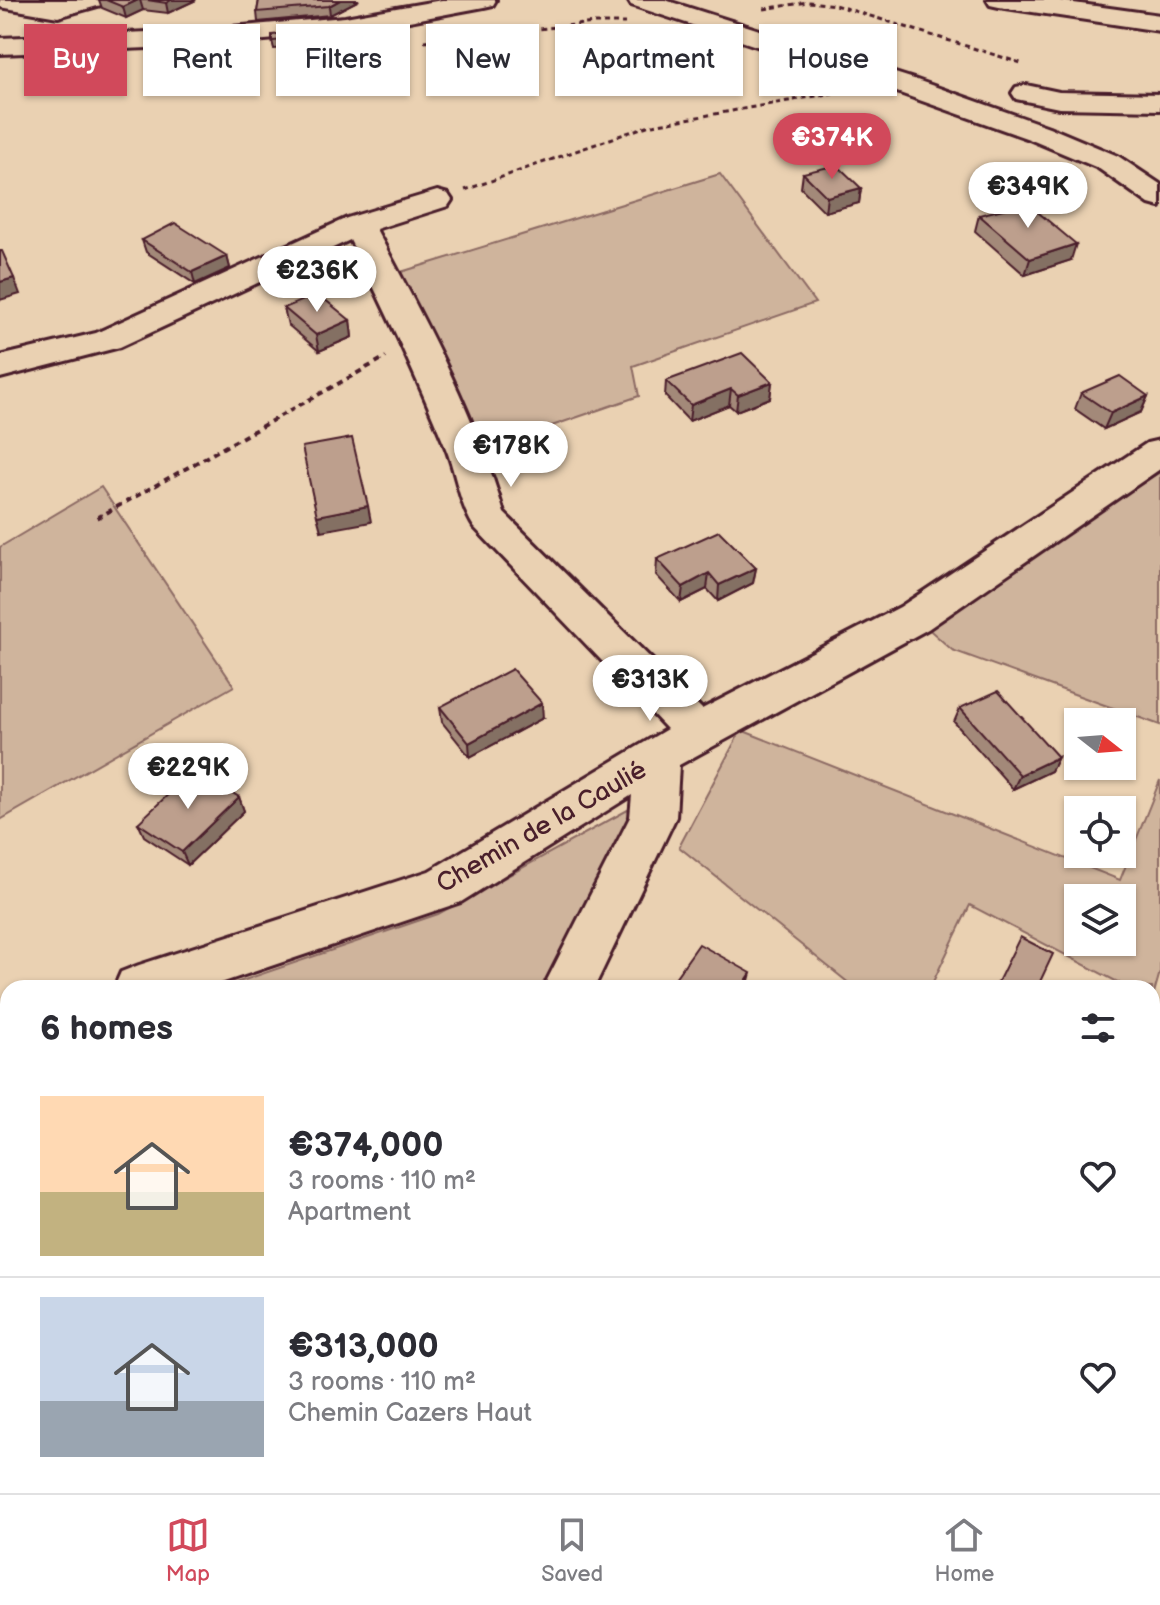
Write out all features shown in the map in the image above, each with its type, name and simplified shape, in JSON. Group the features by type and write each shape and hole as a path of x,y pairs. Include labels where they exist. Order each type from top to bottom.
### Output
{"street":[{"path":"3,0 58,9 92,0"},
{"path":"392,0 424,12"},
{"path":"0,46 198,38 345,25 484,0"},
{"path":"640,0 697,21 755,25"},
{"path":"684,0 690,6 759,27"},
{"path":"999,0 1100,27 1158,16"},
{"path":"1032,0 1158,16"},
{"path":"1027,79 1059,100 1160,102"},
{"path":"897,83 1039,133 1108,162 1160,198"},
{"path":"0,367 108,340 358,225 437,200"},
{"path":"358,225 418,339 473,469 487,518 697,732"},
{"name":"Chemin de la Caulié","path":"163,980 444,887 697,732 914,618 1160,452"},
{"path":"572,980 653,817 657,759"}],"path":[{"path":"755,25 820,2 1027,79"},
{"path":"437,200 647,126 815,96"},
{"path":"97,518 418,339"}],"shaded area":[{"path":"720,174 815,303 633,366 639,396 476,452 401,272"},
{"path":"1160,472 1160,725 1136,716 1136,708 1113,708 952,650 923,624"},
{"path":"101,487 234,686 0,820 0,547"},
{"path":"741,730 1064,858 1064,868 1090,868 1120,880 1125,868 1136,868 1136,840 1160,780 1158,980 1114,980 1068,956 1136,956 1136,884 1064,884 1064,954 970,905 934,980 845,980 679,847"},
{"path":"635,806 547,980 244,980 438,914"}],"building":[{"path":"106,0 138,0 123,7"},
{"path":"259,0 340,0 329,6 257,12"},
{"path":"837,165 861,188 827,197 803,173"},
{"path":"1027,203 1076,244 1030,259 979,215"},
{"path":"175,223 227,256 192,272 142,240"},
{"path":"0,251 14,278 0,282"},
{"path":"318,294 350,320 316,335 284,308"},
{"path":"742,353 772,382 738,395 731,389 691,405 666,381"},
{"path":"1120,376 1148,396 1111,413 1081,393"},
{"path":"352,438 368,506 317,516 302,447"},
{"path":"719,531 756,568 719,585 709,573 683,587 657,559"},
{"path":"512,669 542,703 469,743 440,707"},
{"path":"998,691 1058,757 1020,775 960,708"},
{"path":"194,770 239,797 182,852 138,823"},
{"path":"1020,937 1053,954 1041,980 999,980"},
{"path":"699,944 751,973 746,980 674,980"}]}
